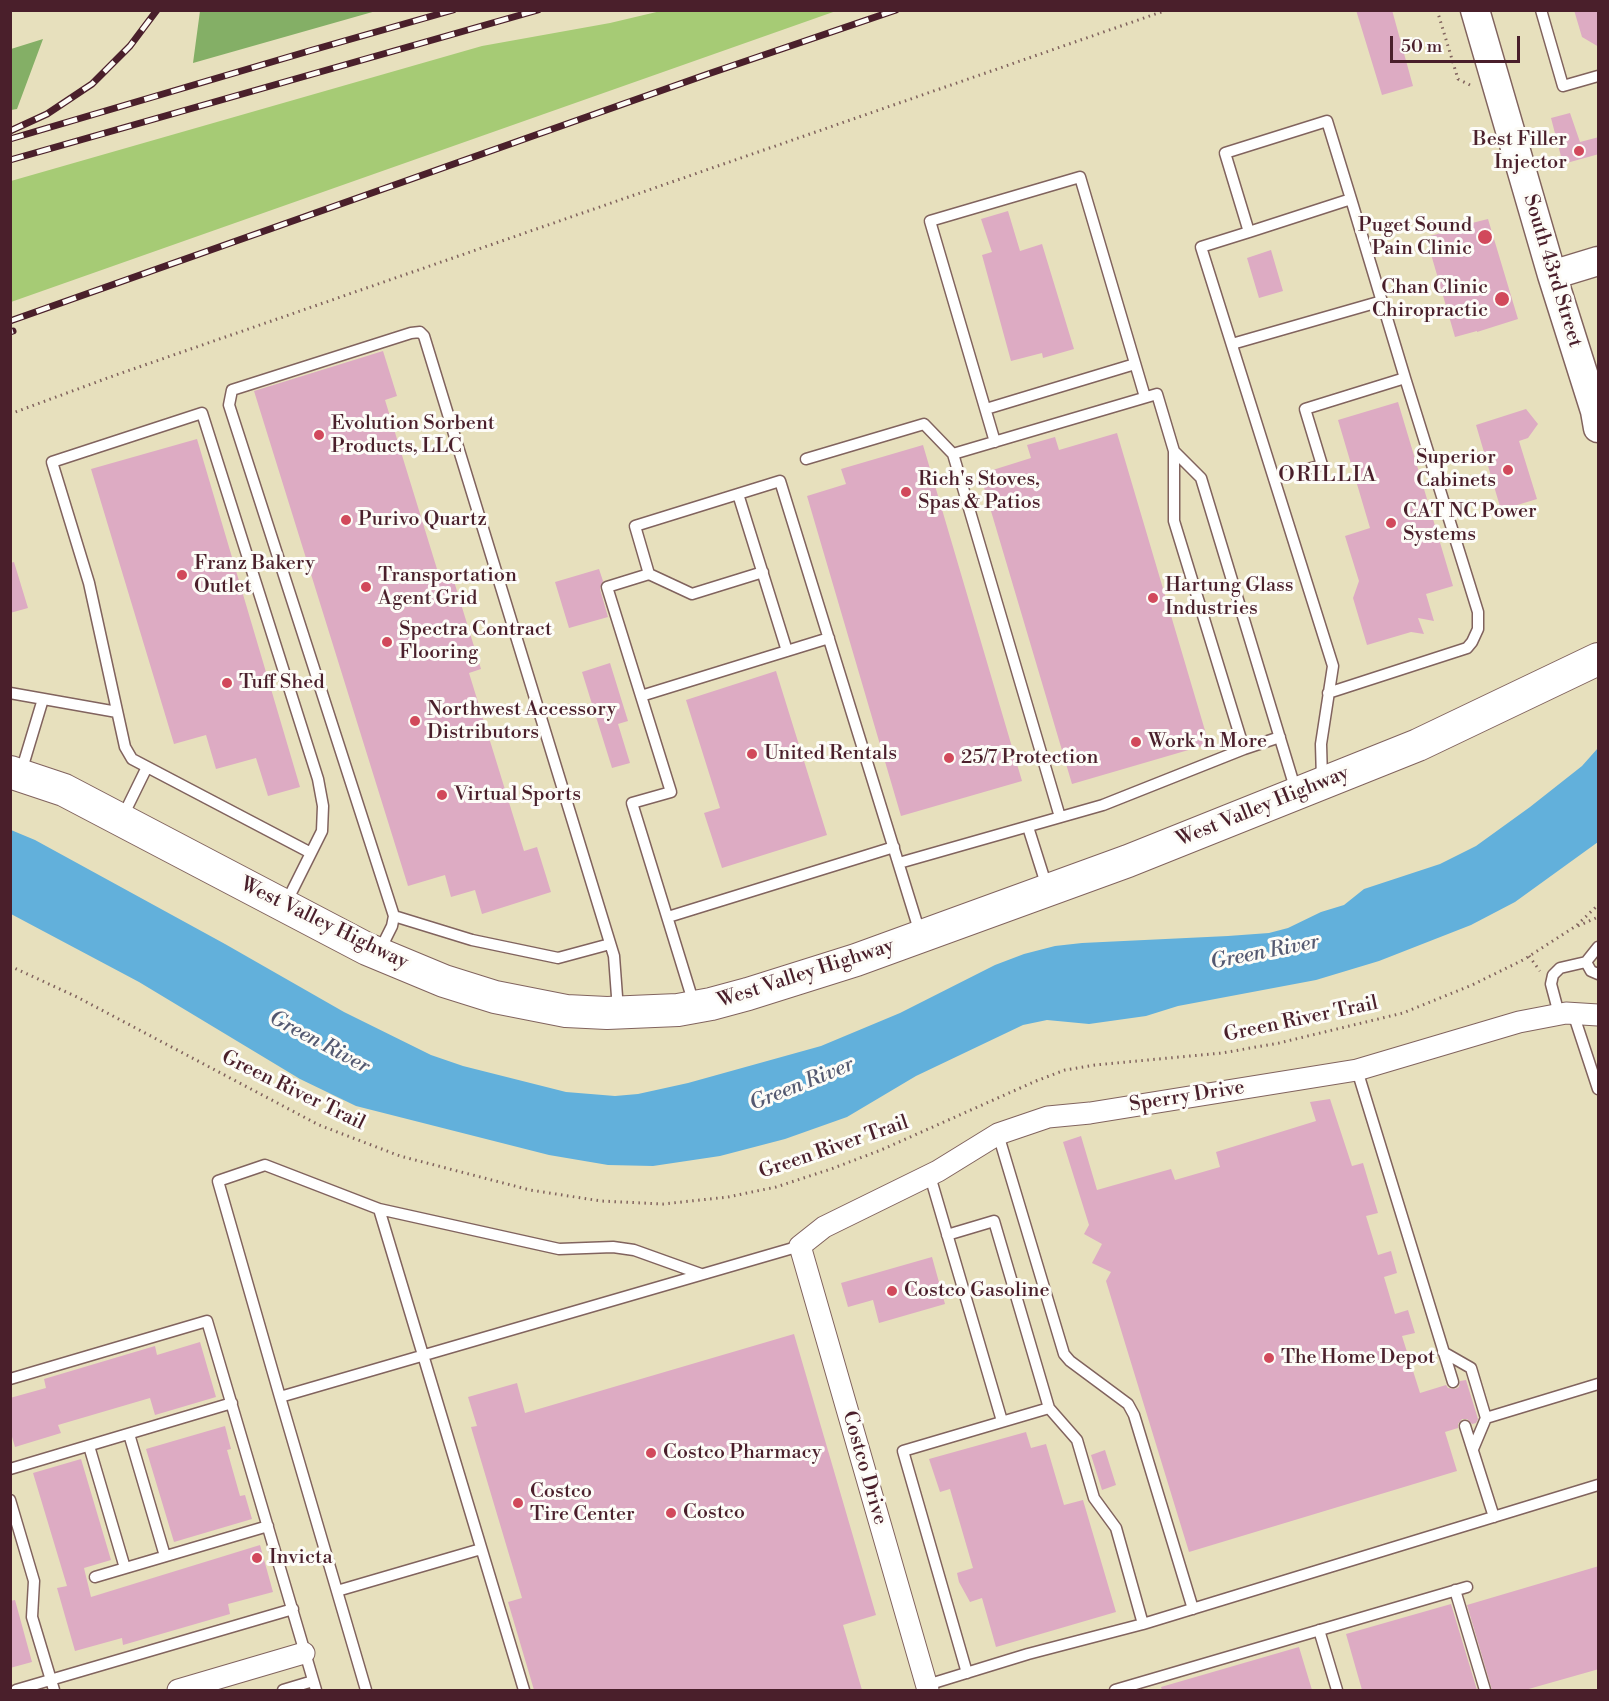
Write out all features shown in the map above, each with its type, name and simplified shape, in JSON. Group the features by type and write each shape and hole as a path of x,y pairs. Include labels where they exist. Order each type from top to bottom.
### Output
{"main road":[{"name":"South 43rd Street","path":"1475,10 1552,275 1598,416"},
{"path":"1552,275 1599,261"},
{"name":"West Valley Highway","path":"15,773 64,790 378,954 444,981 495,997 566,1011 618,1013 695,1007 739,997 921,936 1128,861 1418,745 1599,659"}],"street":[{"name":"Sperry Drive","path":"800,1246 824,1227 930,1176 998,1134 1048,1117 1090,1113 1357,1070 1519,1022 1566,1014 1599,1015"},
{"name":"Costco Drive","path":"800,1246 928,1688"},
{"path":"178,1690 213,1685 304,1653"}],"lane":[{"path":"1540,10 1563,86 1599,76"},
{"path":"1250,232 1225,153 1327,121 1478,612 1478,629 1467,648 1328,693"},
{"path":"995,442 930,221 1080,177 1145,397"},
{"path":"1310,789 1321,744 1333,666 1201,247 1351,199"},
{"path":"1232,344 1382,301"},
{"path":"378,954 392,926 393,916 229,405 232,390 420,332 428,348 610,944 616,966 618,1013"},
{"path":"986,409 1135,364"},
{"path":"1274,479 1322,465 1305,409 1405,378"},
{"path":"953,454 1157,394 1174,451 1174,520 1244,749"},
{"path":"284,906 311,853 322,831 323,806 318,779 202,413 52,462 89,583 125,747 132,759 311,853"},
{"path":"806,459 924,424 953,454 1060,817"},
{"path":"1174,451 1201,478 1280,737 1310,789"},
{"path":"649,574 634,526 780,481 921,936"},
{"path":"738,494 787,651"},
{"path":"695,1007 632,803 671,792 607,587 649,574 692,594 763,572"},
{"path":"641,696 829,638"},
{"path":"10,693 117,712"},
{"path":"15,773 43,699"},
{"path":"899,863 1103,805 1280,737"},
{"path":"121,820 147,767"},
{"path":"1028,826 1048,890"},
{"path":"668,917 894,847"},
{"path":"393,916 472,940 558,958 610,944"},
{"path":"1599,947 1586,962 1560,968 1553,975 1551,984 1599,1089"},
{"path":"1586,962 1591,971 1599,974"},
{"path":"1357,1070 1453,1382"},
{"path":"998,1134 1064,1354 1070,1361 1128,1404 1131,1409 1193,1609"},
{"path":"366,1690 218,1181 265,1165 379,1209 559,1249 613,1247 634,1250 701,1274"},
{"path":"930,1176 1002,1421"},
{"path":"379,1209 524,1690"},
{"path":"947,1235 994,1221 1049,1408 1077,1440 1094,1498 1116,1528 1143,1624"},
{"path":"280,1397 800,1246"},
{"path":"10,1379 207,1321 315,1686 283,1690"},
{"path":"1443,1352 1471,1368 1486,1419 1473,1449"},
{"path":"1486,1419 1599,1384"},
{"path":"10,1469 232,1404"},
{"path":"967,1673 903,1451 1049,1408"},
{"path":"1466,1426 1494,1517"},
{"path":"129,1434 165,1556"},
{"path":"89,1446 125,1568"},
{"path":"928,1688 1028,1654 1143,1624 1599,1485"},
{"path":"10,1500 34,1581 32,1617 53,1685"},
{"path":"95,1577 268,1526"},
{"path":"337,1591 481,1549"},
{"path":"1115,1690 1467,1587"},
{"path":"1455,1590 1485,1690"},
{"path":"16,1690 53,1685 292,1609"},
{"path":"1319,1630 1337,1690"}],"path":[{"path":"10,414 1167,10"},
{"path":"1437,10 1458,79 1472,86"},
{"name":"Green River Trail","path":"10,966 77,997 319,1125 400,1156 530,1190 601,1201 663,1204 728,1197 776,1187 820,1173 881,1150 1065,1070 1222,1053 1278,1043 1403,1013 1472,985 1523,960 1576,926 1599,905"},
{"path":"1576,926 1599,917"}],"green space":[{"path":"200,10 376,11 193,63"},
{"path":"665,10 836,11 11,302 11,181 482,46 610,23"},
{"path":"43,39 17,109 11,110 11,49"}],"water":[{"name":"Green River","path":"1598,748 1598,842 1515,902 1471,925 1379,961 1316,980 1178,1006 1146,1016 1089,1024 1047,1020 1023,1025 916,1076 847,1117 785,1139 720,1156 653,1166 608,1165 549,1155 356,1106 300,1079 139,982 11,914 11,830 35,840 344,1012 431,1055 463,1066 566,1092 615,1096 638,1094 688,1083 821,1046 900,1013 995,965 1055,946 1269,933 1288,928 1321,912 1344,905 1364,889 1440,864 1476,846 1582,766"}],"building":[{"path":"1356,10 1392,10 1413,86 1382,95"},
{"path":"1574,10 1599,10 1599,47 1582,37"},
{"path":"1570,113 1580,142 1599,137 1599,154 1563,164 1551,118"},
{"path":"1008,211 1020,251 1042,244 1074,349 1043,358 1042,353 1011,361 982,255 992,252 981,219"},
{"path":"1488,219 1518,319 1455,337 1426,237"},
{"path":"1271,250 1283,291 1259,298 1247,258"},
{"path":"383,351 397,396 385,400 441,582 453,578 481,669 469,673 524,851 537,847 551,892 482,914 475,890 451,897 445,875 408,886 254,391"},
{"path":"1398,402 1453,586 1426,594 1434,621 1418,618 1424,634 1411,632 1367,645 1353,598 1359,581 1345,536 1370,528 1338,420"},
{"name":"Superior Cabinets","path":"1526,409 1538,424 1528,438 1519,441 1537,499 1501,510 1476,425"},
{"path":"1117,433 1209,744 1072,784 980,474 1031,458 1027,445 1055,437 1059,450"},
{"path":"197,439 300,787 268,796 256,758 216,769 206,735 174,744 91,469"},
{"path":"923,445 1022,781 901,816 807,496 846,484 841,469"},
{"path":"14,562 28,608 10,613 10,563"},
{"path":"599,569 603,581 600,589 608,617 569,628 555,582"},
{"path":"610,663 628,721 618,724 630,763 612,768 582,672"},
{"name":"United Rentals","path":"776,671 827,835 722,868 704,813 720,808 686,700"},
{"name":"The Home Depot","path":"1330,1099 1352,1166 1363,1163 1378,1213 1366,1216 1378,1255 1391,1251 1397,1273 1384,1277 1395,1314 1408,1310 1415,1333 1402,1336 1420,1393 1446,1385 1448,1388 1455,1389 1459,1387 1460,1381 1466,1380 1478,1419 1472,1424 1467,1419 1462,1419 1458,1428 1445,1432 1457,1471 1189,1552 1106,1281 1111,1272 1092,1263 1102,1244 1084,1234 1089,1225 1063,1142 1081,1136 1097,1190 1171,1169 1175,1180 1220,1167 1216,1152 1316,1121 1310,1102"},
{"name":"Costco Gasoline","path":"932,1257 945,1304 879,1323 873,1300 848,1307 841,1283"},
{"name":"Costco","path":"794,1334 876,1615 843,1625 862,1690 534,1690 508,1602 522,1598 471,1427 477,1426 468,1397 517,1383 525,1413"},
{"path":"200,1342 216,1397 155,1415 150,1398 58,1425 61,1433 15,1447 10,1430 10,1398 46,1388 44,1379 155,1346 157,1355"},
{"path":"225,1426 231,1449 227,1450 240,1496 245,1495 252,1519 174,1542 146,1449"},
{"path":"1026,1432 1031,1448 1046,1444 1064,1505 1083,1500 1116,1612 996,1647 982,1598 970,1602 959,1582 957,1573 973,1568 950,1489 940,1492 929,1459"},
{"path":"1105,1450 1116,1485 1102,1490 1091,1455"},
{"path":"81,1459 111,1560 84,1568 91,1597 260,1545 273,1592 228,1604 230,1614 123,1645 122,1638 75,1651 57,1588 67,1586 33,1473"},
{"path":"1599,1566 1599,1669 1525,1690 1492,1690 1467,1605"},
{"path":"15,1600 32,1662 10,1668 10,1601"},
{"path":"1451,1604 1477,1690 1362,1690 1346,1634"},
{"path":"1299,1647 1312,1690 1162,1690 1161,1687"}],"railway":[{"path":"10,131 47,114 92,84 130,46 157,10"},
{"path":"10,139 453,10"},
{"path":"10,160 538,10"},
{"path":"10,321 708,74 896,10"}],"place":[{"name":"Best Filler Injector","path":"1579,151"},
{"name":"Puget Sound Pain Clinic","path":"1485,237"},
{"name":"Chan Clinic Chiropractic","path":"1502,299"},
{"name":"Evolution Sorbent Products, LLC","path":"319,435"},
{"name":"Superior Cabinets","path":"1508,470"},
{"name":"Rich's Stoves, Spas & Patios","path":"906,492"},
{"name":"Purivo Quartz","path":"346,520"},
{"name":"CAT NC Power Systems","path":"1391,523"},
{"name":"Franz Bakery Outlet","path":"182,575"},
{"name":"Transportation Agent Grid","path":"366,587"},
{"name":"Hartung Glass Industries","path":"1153,598"},
{"name":"Spectra Contract Flooring","path":"387,642"},
{"name":"Tuff Shed","path":"227,683"},
{"name":"Northwest Accessory Distributors","path":"415,721"},
{"name":"Work 'n More","path":"1136,742"},
{"name":"United Rentals","path":"752,754"},
{"name":"25/7 Protection","path":"949,758"},
{"name":"Virtual Sports","path":"442,795"},
{"name":"Costco Gasoline","path":"892,1291"},
{"name":"The Home Depot","path":"1269,1358"},
{"name":"Costco Pharmacy","path":"651,1453"},
{"name":"Costco Tire Center","path":"518,1503"},
{"name":"Costco","path":"671,1513"},
{"name":"Invicta","path":"257,1558"}],"district":[{"name":"ORILLIA","path":"1328,476"}]}
